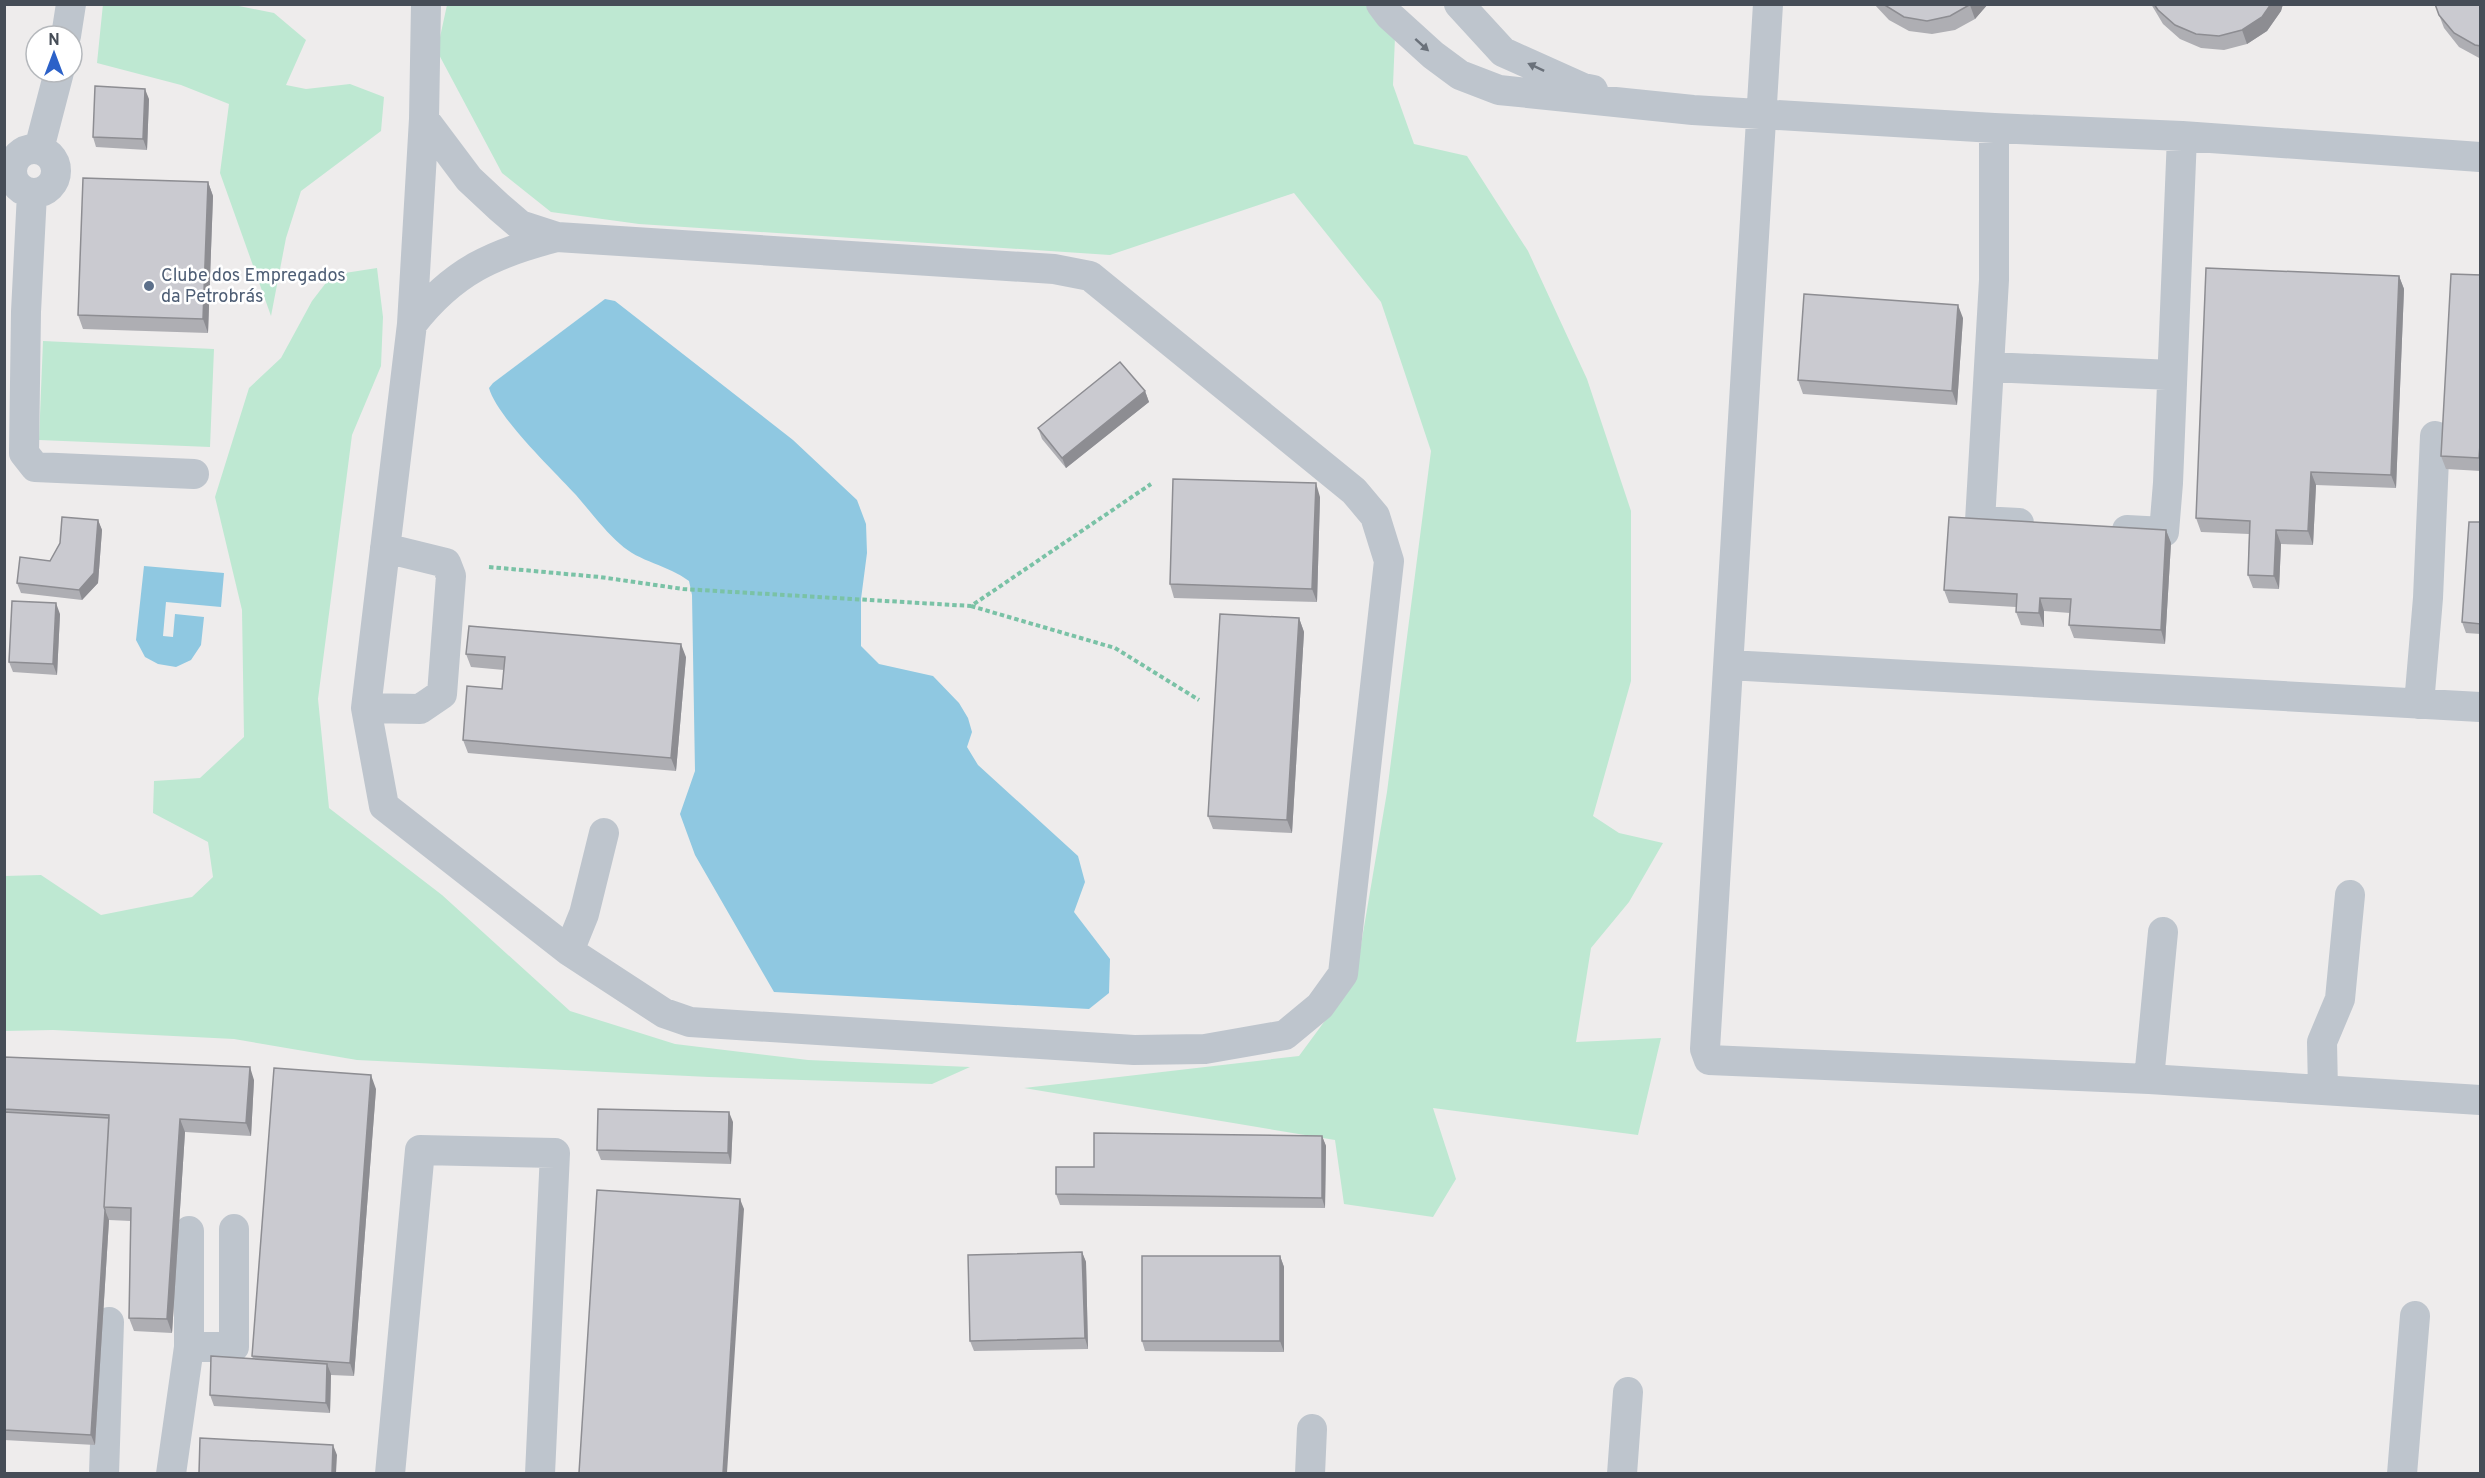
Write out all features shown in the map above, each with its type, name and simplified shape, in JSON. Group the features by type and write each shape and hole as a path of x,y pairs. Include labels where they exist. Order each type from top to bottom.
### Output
{"lane":[{"path":"68,24 71,4"},
{"path":"424,119 469,179 499,207 520,225 557,237 1054,269 1090,276 1354,491 1375,516 1389,561 1343,974 1320,1005 1285,1035 1205,1048 1134,1050 690,1022 664,1013 568,951 384,806 366,708 412,324 424,119 426,4"},
{"path":"1381,4 1389,16 1442,62 1460,75 1498,90 1693,110 1994,128 2182,136 2481,157"},
{"path":"1459,4 1503,52 1583,88 1693,110"},
{"path":"1764,8 1761,114 1704,1048 1709,1060 2149,1079 2481,1100"},
{"path":"56,84 39,149 27,149 17,156 12,167 13,179 20,188 32,193 26,312 24,453 35,467 194,474"},
{"path":"1994,128 1994,280 1980,521 2049,525"},
{"path":"2095,528 2164,532 2182,136"},
{"path":"412,324 429,302 475,266 513,249 557,237"},
{"path":"1989,367 2172,375"},
{"path":"2419,704 2428,598 2435,436"},
{"path":"366,708 420,709 442,694 451,576 446,563 385,548"},
{"path":"1729,664 2481,707"},
{"path":"568,951 585,914 604,833"},
{"path":"2323,1090 2322,1042 2340,999 2350,895"},
{"path":"2149,1079 2163,932"},
{"path":"390,1473 420,1150 555,1153 540,1473"},
{"path":"189,1347 234,1347 234,1228"},
{"path":"171,1473 189,1347 189,1231"},
{"path":"2402,1473 2415,1316"},
{"path":"104,1473 109,1322"},
{"path":"1622,1473 1628,1392"},
{"path":"1310,1473 1312,1429"}],"path":[{"path":"971,606 1151,484"},
{"path":"489,567 600,577 683,589 971,606 1115,648 1199,700"}],"green space":[{"path":"103,4 234,5 274,13 306,40 286,85 306,89 350,84 384,97 381,131 301,191 286,238 271,316 220,173 229,104 181,85 97,63"},
{"path":"447,5 1366,5 1395,37 1393,85 1414,144 1467,156 1528,251 1587,379 1631,511 1631,681 1593,816 1619,833 1663,843 1629,902 1591,948 1576,1042 1661,1038 1638,1135 1433,1108 1456,1179 1433,1217 1344,1204 1335,1140 1024,1088 1299,1056 1355,980 1387,792 1431,451 1381,302 1294,193 1110,255 639,224 551,212 502,173 437,51"},
{"path":"377,268 383,317 381,366 352,435 318,699 329,808 442,895 570,1011 675,1044 808,1060 970,1067 932,1084 709,1077 357,1060 234,1039 53,1030 5,1031 5,876 41,875 101,915 192,897 213,877 208,842 153,813 154,781 200,778 244,737 242,610 215,497 249,388 281,358 312,301 332,275"},
{"path":"43,341 214,349 210,447 39,440"}],"water":[{"path":"605,299 615,301 793,440 857,500 866,524 867,553 861,599 861,646 879,664 933,676 959,703 968,718 972,732 967,747 978,765 1078,856 1085,882 1074,912 1110,959 1109,993 1089,1009 774,992 695,855 680,814 695,771 692,595 689,581 636,555 614,539 514,428 494,400 489,388"},
{"path":"144,566 224,573 221,607 166,602 163,636 173,637 175,614 204,617 201,645 191,660 176,667 158,664 145,657 136,640"}],"building":[{"path":"1883,4 1971,4 1950,16 1927,21 1904,17"},
{"path":"2154,4 2271,4 2262,17 2242,30 2219,36 2196,34 2175,25"},
{"path":"2435,4 2481,4 2481,46 2454,33 2439,15"},
{"path":"95,86 145,89 143,139 93,137"},
{"path":"83,178 208,182 203,319 78,315"},
{"path":"2206,268 2399,276 2391,475 2311,472 2308,531 2276,530 2274,576 2248,575 2250,521 2196,518"},
{"path":"2451,274 2481,275 2479,458 2441,456"},
{"path":"1804,294 1958,305 1952,391 1798,380"},
{"path":"1120,362 1145,391 1062,458 1038,428"},
{"path":"1173,479 1316,483 1312,589 1170,584"},
{"path":"62,517 98,520 94,573 79,590 17,583 20,557 50,561 60,543"},
{"path":"1949,517 2166,530 2161,630 2069,625 2071,599 2040,598 2039,613 2016,612 2017,594 1944,590"},
{"path":"2469,522 2481,522 2481,624 2462,622"},
{"path":"12,601 56,603 53,664 9,662"},
{"path":"1220,614 1299,618 1287,820 1208,816"},
{"path":"469,626 681,644 671,758 463,740 467,686 502,689 505,657 466,654"},
{"path":"4,1057 250,1067 246,1123 180,1119 167,1319 129,1318 131,1208 104,1207 109,1115 4,1109"},
{"path":"274,1068 371,1075 350,1363 252,1356"},
{"path":"598,1109 729,1112 728,1153 597,1150"},
{"path":"4,1112 109,1118 91,1435 4,1430"},
{"path":"1094,1133 1322,1136 1322,1198 1056,1194 1056,1167 1094,1167"},
{"path":"597,1190 740,1199 723,1473 579,1473"},
{"path":"1082,1252 1085,1338 970,1341 968,1255"},
{"path":"1142,1256 1280,1256 1280,1341 1142,1341"},
{"path":"211,1356 327,1364 326,1403 210,1395"},
{"path":"200,1438 333,1445 332,1473 199,1473"}],"place":[{"name":"Clube dos Empregados da Petrobrás","path":"149,286"}]}
